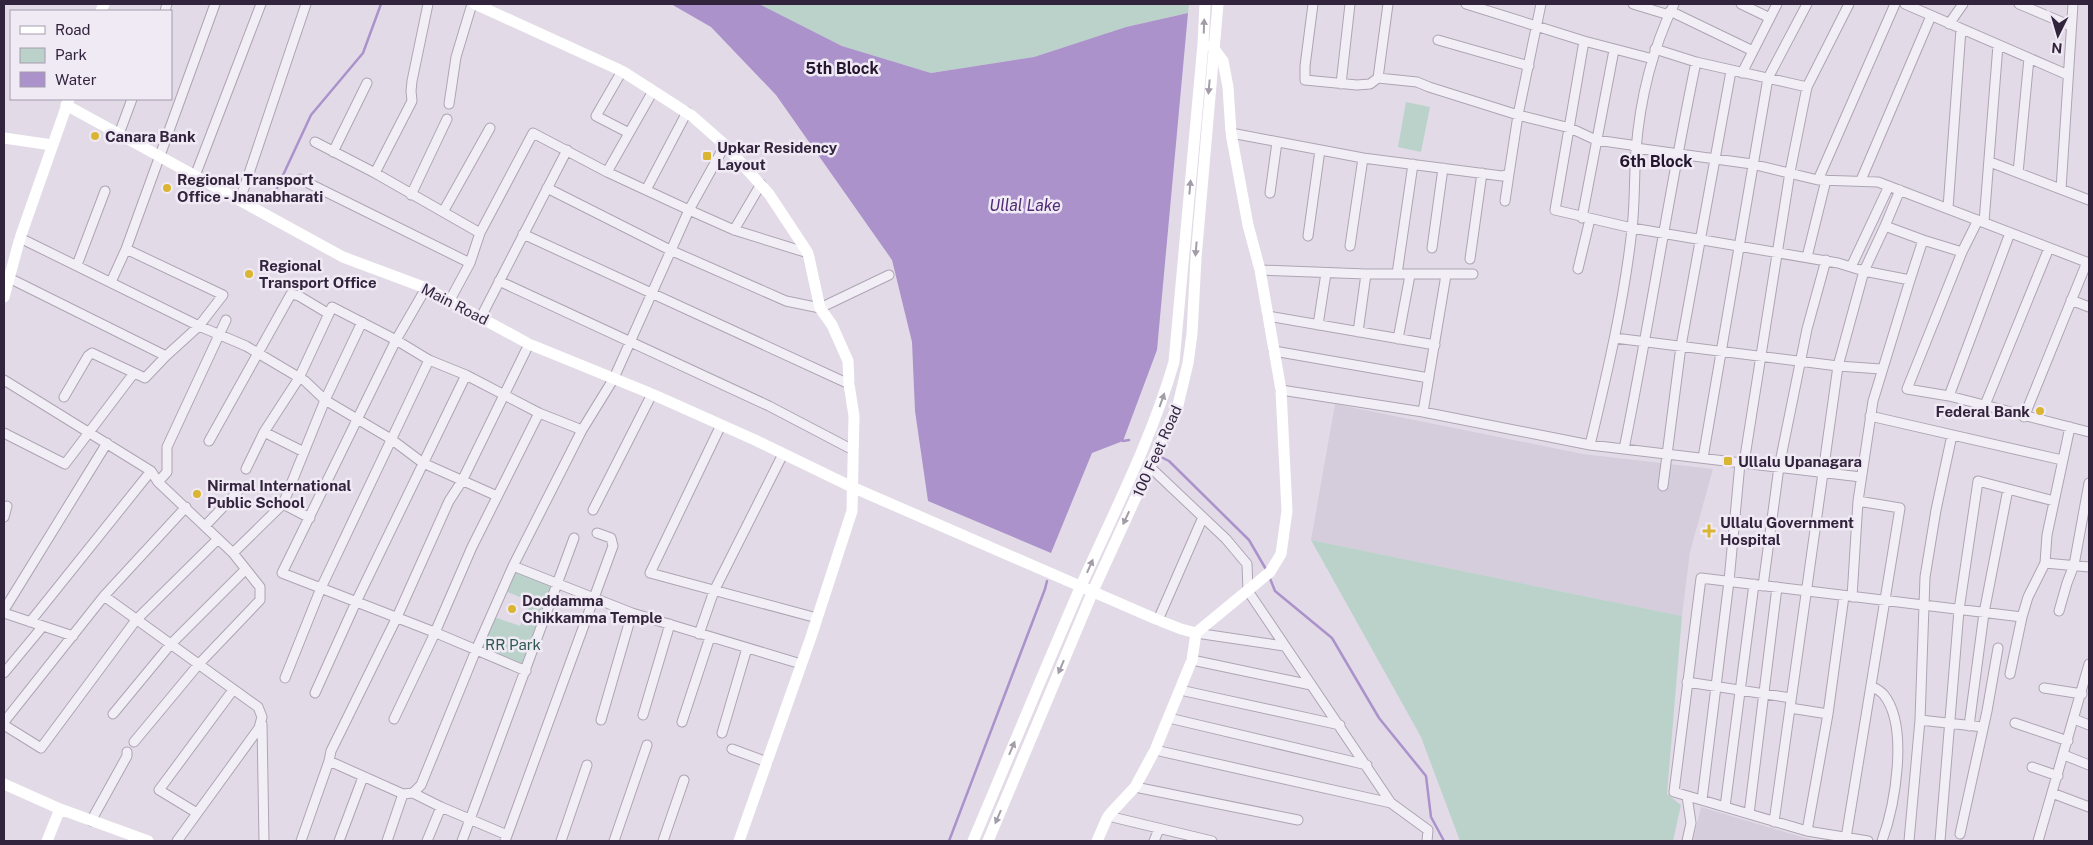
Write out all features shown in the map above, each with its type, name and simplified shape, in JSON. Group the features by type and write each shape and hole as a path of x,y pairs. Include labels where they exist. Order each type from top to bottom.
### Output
{"street":[{"path":"111,282 126,248 215,4"},
{"path":"195,176 260,4"},
{"path":"240,200 306,4"},
{"path":"375,173 412,100 412,81 428,4"},
{"path":"449,104 456,57 474,4 622,71 687,112 724,145 761,184 808,253 820,308 832,324 848,361 849,384 854,416 852,511 817,618 739,841"},
{"name":"100 Feet Road","path":"988,841 1093,591 1178,406 1188,363 1208,45 1204,4"},
{"name":"100 Feet Road","path":"973,841 1144,445 1163,399 1174,362 1208,45 1218,4"},
{"path":"1313,4 1305,80 1341,84 1370,84 1378,78 1417,82 1518,116 1570,128 1596,140 1631,145 1636,148 1752,164 1822,180 1878,182 2088,262 2024,417"},
{"path":"1341,84 1350,4"},
{"path":"1378,78 1388,4"},
{"path":"1466,4 1614,50 1654,54 1696,62 1808,87"},
{"path":"1505,201 1518,116 1541,4"},
{"path":"1633,4 1671,10 1753,51"},
{"path":"1741,4 1770,18"},
{"path":"1742,73 1777,4"},
{"path":"1703,458 1768,78 1806,4"},
{"path":"1702,800 1742,463 1790,172 1808,87 1849,4"},
{"path":"1807,257 1822,180 1894,4"},
{"path":"1905,4 2068,75"},
{"path":"1949,24 1963,4"},
{"path":"2019,4 2071,26"},
{"path":"2061,189 2073,4"},
{"path":"1590,445 1614,338 1632,228 1636,148 1648,73 1671,10"},
{"path":"1861,180 1931,16"},
{"path":"1948,208 1961,29"},
{"path":"1438,40 1529,66"},
{"path":"1584,41 1554,210 1586,219 1632,228 1826,260 1864,271 1910,280"},
{"path":"1097,841 1108,816 1135,787 1156,750 1192,660 1196,633 1270,572 1281,554 1287,511 1281,390 1260,270 1248,225 1231,133 1228,88 1223,61 1208,45"},
{"path":"1998,45 1990,162 1981,221 1962,252 1907,389 1949,396 2024,417 2089,432"},
{"path":"1578,269 1596,140 1614,50"},
{"path":"2018,173 2029,58"},
{"path":"1624,450 1646,342 1677,154 1696,62"},
{"path":"622,71 596,116 629,133"},
{"path":"1663,486 1681,346 1731,71"},
{"path":"333,152 367,83"},
{"path":"607,172 653,91"},
{"path":"119,134 132,100"},
{"path":"4,297 20,238 67,102"},
{"name":"Main Road","path":"67,102 119,134 343,257 426,288 529,344 652,394 852,487 1158,620 1196,633"},
{"path":"646,190 687,112"},
{"path":"411,194 447,119"},
{"path":"443,212 490,128"},
{"path":"450,300 470,263 480,233 533,133 607,172 734,230 808,253"},
{"path":"1231,133 1363,158 1502,176 1508,174"},
{"path":"4,138 52,144"},
{"path":"315,142 375,173 480,233"},
{"path":"1270,193 1277,142"},
{"path":"329,761 403,794 413,792 421,785 476,650 513,566 582,430 614,378 670,250 724,145"},
{"path":"481,317 567,150"},
{"path":"1308,236 1320,150"},
{"path":"1350,246 1363,158"},
{"path":"1990,162 2089,200"},
{"path":"1397,274 1413,164"},
{"path":"1432,248 1443,168"},
{"path":"1470,259 1482,173"},
{"path":"300,180 470,263"},
{"path":"734,230 761,184"},
{"path":"1851,267 1889,186"},
{"path":"547,188 670,250 786,301 820,308 889,275"},
{"path":"1774,822 1838,366 1864,271 1900,190"},
{"path":"77,265 105,191"},
{"path":"1885,226 1962,252"},
{"path":"1949,396 2010,232"},
{"path":"524,234 849,384"},
{"path":"20,238 259,354 299,378 325,400 356,420 391,439 423,463 497,496"},
{"path":"1807,831 1848,596 1858,501 1870,416 1881,369 1923,240"},
{"path":"64,397 88,356 92,353 145,378 198,326 223,295 126,248"},
{"path":"1985,405 2049,248"},
{"path":"1725,807 1740,690 1779,467 1807,329 1826,260"},
{"path":"1260,270 1410,275 1473,274"},
{"path":"1318,324 1326,272"},
{"path":"1358,332 1366,274"},
{"path":"1398,338 1410,275"},
{"path":"1423,412 1446,275"},
{"path":"9,278 166,356"},
{"path":"499,281 769,406 853,450"},
{"path":"426,288 396,340 282,573 434,632 526,671"},
{"path":"209,442 259,354 290,294 299,296 329,314"},
{"path":"2071,300 2089,307"},
{"path":"246,469 264,432 299,378 332,307 396,340 429,360 466,375 539,413 582,430"},
{"path":"1268,316 1435,345"},
{"path":"158,482 167,472 167,446 226,320"},
{"path":"233,553 283,504 325,400 362,322"},
{"path":"1614,338 1838,366 1881,369"},
{"path":"301,841 331,751 397,618 449,501 462,481 529,344"},
{"path":"1274,351 1429,378"},
{"path":"285,678 321,588 429,360"},
{"path":"4,433 64,464 134,373"},
{"path":"315,693 356,602 466,375"},
{"path":"4,380 151,471 158,482 233,553 260,587 260,600 198,665 134,742"},
{"path":"1281,390 1423,412 1590,445 1861,477"},
{"path":"593,510 652,394"},
{"path":"394,719 472,547 539,413"},
{"path":"1870,416 2062,460"},
{"path":"721,426 650,573 817,618"},
{"path":"2010,674 2028,597 2045,563 2047,535 2070,427"},
{"path":"264,432 304,452"},
{"path":"1909,841 1920,720 1925,577 1936,510 1952,435"},
{"path":"4,610 107,443"},
{"path":"699,634 714,591 783,454"},
{"path":"1154,459 1203,517 1238,552 1247,564 1248,590 1284,646 1340,725 1391,803 1428,830 1427,841"},
{"path":"30,622 151,471"},
{"path":"1940,841 1959,610 1978,481 2054,501"},
{"path":"2059,611 2074,565 2089,483"},
{"path":"205,526 242,487"},
{"path":"1969,726 1984,613 2008,489"},
{"path":"1846,838 1900,508 1858,501"},
{"path":"283,504 310,518"},
{"path":"4,517 7,506"},
{"path":"186,507 104,596 4,724 41,748 136,620 218,539"},
{"path":"1158,620 1203,517"},
{"path":"413,792 441,807 470,818 506,838 613,546 611,538 597,533"},
{"path":"462,841 574,538"},
{"path":"2045,563 2089,567"},
{"path":"513,566 632,613 801,664"},
{"path":"113,714 170,645 245,570"},
{"path":"1868,841 1807,831 1674,792 1700,578 2022,618"},
{"path":"1749,814 1777,587"},
{"path":"104,596 258,707 262,717 264,841"},
{"path":"4,613 73,636"},
{"path":"601,720 632,613"},
{"path":"643,715 670,624"},
{"path":"4,673 43,626"},
{"path":"1196,633 1284,646"},
{"path":"682,722 710,637"},
{"path":"722,733 747,648"},
{"path":"1960,834 1998,648"},
{"path":"1192,660 1311,685"},
{"path":"2038,841 2082,694 2089,664"},
{"path":"1687,682 1791,698"},
{"path":"1871,686 1884,695 1894,717 1898,741 1892,800 1882,841"},
{"path":"2044,688 2082,694"},
{"path":"197,813 159,790 233,690"},
{"path":"1180,690 1340,725"},
{"path":"1790,708 1828,714"},
{"path":"176,841 259,728 262,717"},
{"path":"1169,718 1367,765"},
{"path":"2074,719 2089,725"},
{"path":"1920,720 1983,727"},
{"path":"2016,723 2068,741"},
{"path":"614,841 647,745"},
{"path":"732,749 767,762"},
{"path":"1156,750 1391,803"},
{"path":"91,821 127,756 127,752"},
{"path":"2064,755 2089,764"},
{"path":"561,841 587,764"},
{"path":"2032,767 2058,776"},
{"path":"339,841 363,777"},
{"path":"663,841 684,780"},
{"path":"4,784 60,809 148,841"},
{"path":"1135,787 1298,820"},
{"path":"387,841 403,794"},
{"path":"2052,794 2089,807"},
{"path":"1687,796 1691,823 1687,841"},
{"path":"426,841 441,807"},
{"path":"47,841 60,809"},
{"path":"1108,816 1206,841"},
{"path":"1154,841 1160,829"}],"shaded area":[{"path":"1335,404 1583,454 1713,469 1690,552 1682,616 1311,540"},
{"path":"1701,807 1761,825 1816,841 1693,841"}],"green space":[{"path":"759,4 1189,4 1188,13 1126,27 1034,57 931,73 842,46"},
{"path":"1406,102 1430,107 1421,152 1398,147"},
{"path":"1311,540 1682,616 1667,794 1681,805 1673,841 1460,841 1421,737"},
{"name":"RR Park","path":"514,569 557,586 523,668 480,651 494,617 520,626 530,601 505,591"}],"water":[{"name":"Ullal Lake","path":"671,4 759,4 842,46 931,73 1034,57 1126,27 1188,13 1157,350 1123,441 1092,453 1051,553 928,501 915,411 912,342 892,260 776,95 711,27"}],"waterway":[{"path":"271,201 311,115 363,53 381,4"},
{"path":"1123,441 1129,440"},
{"path":"1159,456 1169,461 1249,540 1267,571"},
{"path":"1269,576 1275,591 1332,638 1379,718 1426,776 1431,817 1444,841"},
{"path":"949,841 1047,581"}],"place":[{"name":"Canara Bank","path":"95,136"},
{"name":"Upkar Residency Layout","path":"707,156"},
{"name":"Regional Transport Office - Jnanabharati","path":"167,188"},
{"name":"Regional Transport Office","path":"249,274"},
{"name":"Federal Bank","path":"2040,411"},
{"name":"Ullalu Upanagara","path":"1728,461"},
{"name":"Nirmal International Public School","path":"197,494"},
{"name":"Ullalu Government Hospital","path":"1709,531"},
{"name":"Doddamma Chikkamma Temple","path":"512,609"}],"district":[{"name":"5th Block","path":"842,68"},
{"name":"6th Block","path":"1656,161"}]}
